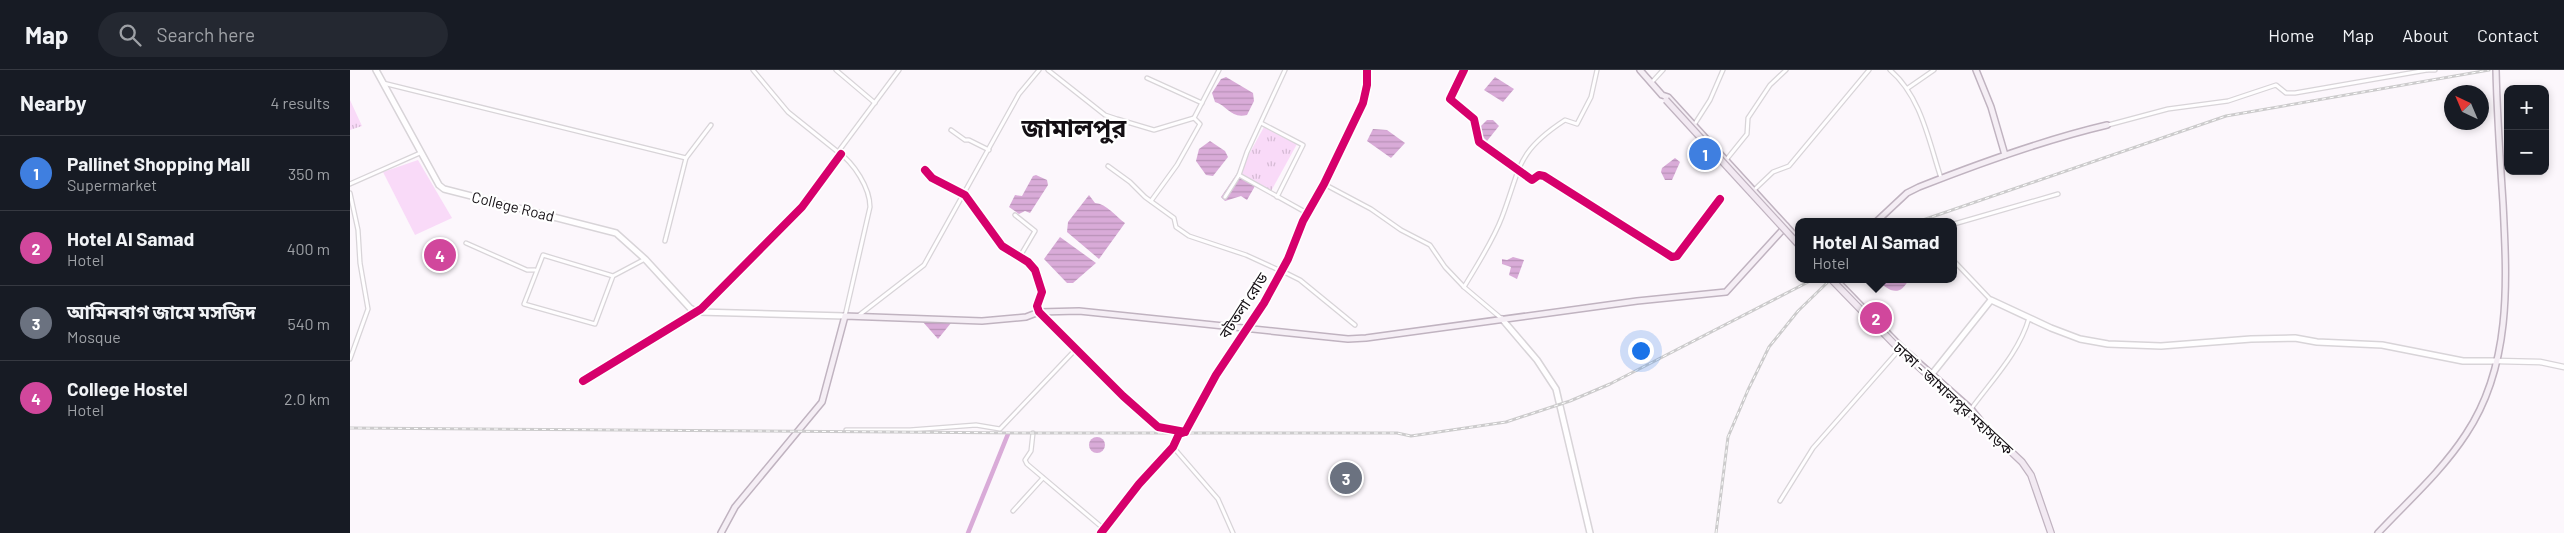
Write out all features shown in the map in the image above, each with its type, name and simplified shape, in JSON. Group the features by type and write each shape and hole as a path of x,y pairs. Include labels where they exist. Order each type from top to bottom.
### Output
{"highway":[{"path":"1664,98 1795,241"},
{"name":"ঢাকা - জামালপুর মহাসড়ক","path":"1835,283 1898,348 2022,462 2031,476 2051,533"}],"main road":[{"name":"College Road","path":"376,70 420,153 439,185 444,189 616,233 623,237 646,259"},
{"path":"1640,70 1664,98 1668,97 1795,236"},
{"path":"1976,70 1991,107 2005,155"},
{"path":"2378,533 2444,464 2467,433 2483,399 2497,361 2505,320 2507,276 2496,70"},
{"path":"1880,218 1907,194 1941,178 2005,155 2107,125"},
{"path":"646,259 690,308 698,312 982,321 1026,317 1039,312 1079,311 1348,339 1637,301 1726,292 1786,226"},
{"path":"1840,283 1902,347 1971,409 1985,426"},
{"path":"1932,374 1991,300 2080,338 2108,344 2161,346 2251,339 2295,338 2317,342 2382,345 2463,361 2497,361"},
{"path":"721,533 735,507 822,402 845,316"},
{"path":"1502,319 1552,380 1565,423 1590,533"}],"street":[{"path":"753,70 788,112 840,153 863,183 870,198 870,207 845,316"},
{"path":"836,70 875,103"},
{"path":"583,381 692,313 698,312 802,207 898,72 893,70"},
{"path":"857,316 924,266 965,195 1019,94 1040,70"},
{"path":"1048,70 1105,115 1154,130 1194,118 1218,70"},
{"path":"1225,198 1240,175 1260,123 1285,70"},
{"name":"বটতলা রোড","path":"1101,533 1139,484 1173,447 1179,434 1185,432 1216,375 1282,271 1307,213 1324,184 1363,103 1367,86 1366,70"},
{"path":"1464,70 1450,99 1474,119 1479,142 1532,180 1539,175 1544,176 1674,257 1720,199"},
{"path":"1464,288 1502,217 1517,171 1530,146 1565,120 1577,124 1591,97 1598,70"},
{"path":"1652,82 1663,70"},
{"path":"1694,125 1710,100 1723,70"},
{"path":"1726,160 1747,134 1748,118 1770,85 1786,70"},
{"path":"1754,191 1773,172 1789,166 1869,70"},
{"path":"1890,70 1908,88 1920,116 1941,178"},
{"path":"1908,88 1934,70"},
{"path":"2107,125 2168,109 2228,101 2276,85 2286,93 2295,93 2435,70"},
{"path":"1148,78 1202,103"},
{"path":"382,82 686,158"},
{"path":"1151,202 1200,124 1194,118"},
{"path":"1260,123 1302,144 1277,198"},
{"path":"665,242 686,158 712,125"},
{"path":"951,130 965,140 969,140 989,150"},
{"path":"350,184 420,153"},
{"path":"1108,166 1130,182 1151,202 1174,218 1176,227 1189,236 1246,255 1300,280 1355,325"},
{"path":"925,170 932,178 965,195 1002,246 1028,262 1035,270 1042,292 1037,306 1039,312 1123,396 1158,426 1185,432"},
{"path":"1240,175 1277,198 1307,213"},
{"path":"1324,184 1371,209 1401,230 1430,245 1445,268 1464,288 1502,319"},
{"path":"350,194 358,230 360,263 368,309 350,358"},
{"path":"1957,223 2058,194"},
{"path":"1015,215 1036,231 1019,258"},
{"path":"466,243 527,270 536,270"},
{"path":"613,276 543,255 532,278 524,304 595,324 613,276 646,259"},
{"path":"1957,264 1991,300"},
{"path":"527,270 532,278"},
{"path":"1971,409 2008,362 2026,329 2030,317"},
{"path":"1780,501 1813,448 1902,347"},
{"path":"846,430 910,430 976,425 1000,429 1077,348"},
{"path":"2497,361 2540,362 2564,367"},
{"path":"1033,433 1031,451 1025,460 1043,478 1104,529"},
{"path":"1173,447 1218,499 1234,533"},
{"path":"1013,512 1043,478"}],"green space":[{"path":"350,100 362,126 350,130"},
{"path":"1264,127 1297,144 1270,193 1237,176"},
{"path":"418,160 452,218 415,235 383,172"}],"shaded area":[{"path":"1226,77 1253,93 1254,101 1247,115 1233,114 1215,102 1212,93 1221,79"},
{"path":"1495,77 1514,89 1503,102 1484,90"},
{"path":"1487,120 1493,120 1499,126 1487,141 1479,133 1481,126"},
{"path":"1373,129 1387,130 1405,143 1391,158 1367,141"},
{"path":"1210,141 1225,151 1228,157 1213,176 1206,175 1196,161 1199,149"},
{"path":"1675,158 1680,162 1672,180 1665,180 1661,172 1662,168"},
{"path":"1036,175 1047,180 1048,185 1030,213 1025,211 1019,214 1009,207 1015,195 1022,196 1033,176"},
{"path":"1236,175 1255,186 1247,200 1241,196 1225,201 1221,197"},
{"path":"1089,195 1095,203 1107,208 1125,223 1099,259 1067,232 1068,222"},
{"path":"1060,237 1096,263 1073,283 1067,283 1044,259"},
{"path":"1513,257 1524,260 1517,279 1509,275 1511,267 1502,264 1502,259 1507,260"},
{"path":"1881,283 1906,283 1897,291 1893,291"},
{"path":"923,322 951,323 938,339"},
{"path":"1097,437 1105,445 1097,453 1089,445"}],"waterway":[{"path":"968,533 1008,434"}],"railway":[{"path":"1929,218 2226,116 2489,70"},
{"path":"350,428 1033,433 1397,433 1411,436 1506,422 1570,401 1610,384 1806,283"},
{"path":"1716,533 1728,437 1748,390 1769,347 1798,311 1827,283"}],"cycle path":[{"path":"1101,533 1139,484 1173,447 1179,434 1185,432 1216,375 1264,303 1288,259 1303,221 1324,184 1363,103 1367,85 1367,70"},
{"path":"1464,70 1450,99 1474,119 1479,142 1532,180 1539,175 1544,176 1672,257 1677,256 1720,199"},
{"path":"583,381 701,309 802,207 841,154"},
{"path":"925,170 932,178 965,195 1002,246 1028,262 1035,270 1042,292 1037,306 1039,312 1123,396 1158,427 1185,432"}],"place":[{"name":"Pallinet Shopping Mall","path":"1705,154"},
{"name":"College Hostel","path":"440,255"},
{"name":"Hotel Al Samad","path":"1876,318"},
{"name":"আমিনবাগ জামে মসজিদ","path":"1346,478"}],"district":[{"name":"জামালপুর","path":"1074,128"}]}
